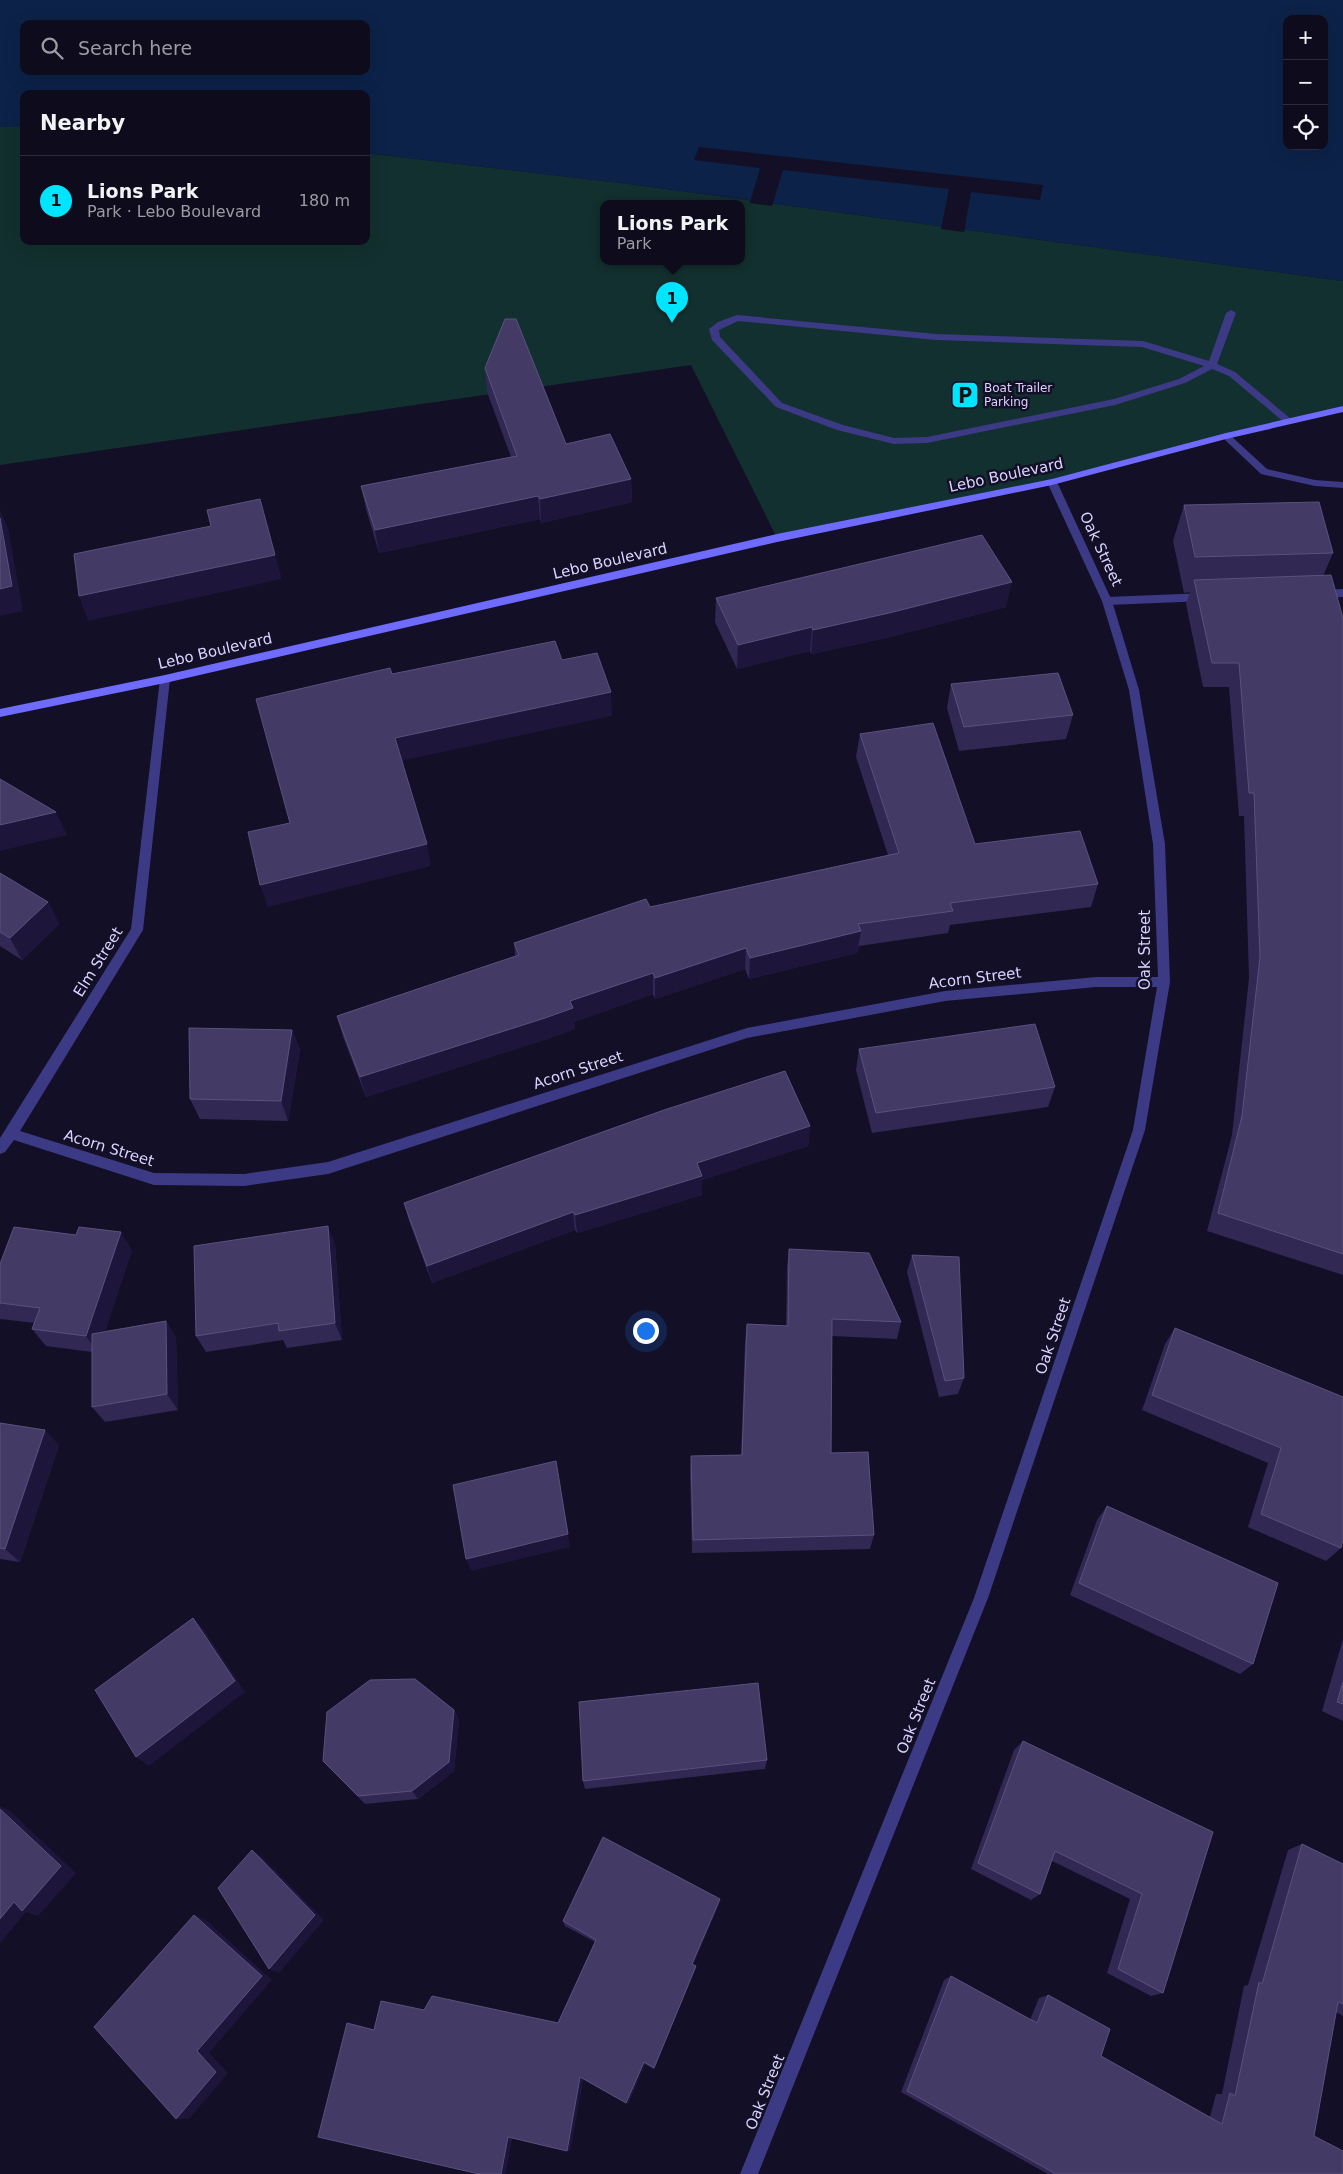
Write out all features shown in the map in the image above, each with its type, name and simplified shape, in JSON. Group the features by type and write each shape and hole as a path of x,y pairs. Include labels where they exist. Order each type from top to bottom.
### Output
{"main road":[{"name":"Lebo Boulevard","path":"0,713 165,678 769,540 1052,482 1226,436 1343,409"}],"street":[{"path":"1231,313 1212,365 1182,381 1116,402 927,440 894,441 840,428 779,405 715,338 714,329 737,318 936,337 1143,344 1212,365 1232,374 1288,421"},
{"path":"1226,436 1264,472 1315,483 1343,485"},
{"name":"Oak Street","path":"749,2174 981,1598 1140,1130 1164,982 1158,835 1134,690 1107,601 1052,482"},
{"path":"1314,594 1343,593"},
{"path":"1107,601 1217,597"},
{"name":"Elm Street","path":"0,1148 11,1134 137,930 165,678"},
{"name":"Acorn Street","path":"11,1134 154,1179 244,1180 328,1168 747,1033 945,996 1096,982 1164,982"}],"green space":[{"path":"0,127 20,127 20,245 370,245 370,153 629,184 1343,281 1343,409 1052,482 777,538 691,365 0,465"}],"water":[{"path":"0,0 1343,0 1343,281 629,184 370,153 370,90 20,90 20,127 0,127"}],"pier":[{"path":"699,147 1043,185 1040,200 971,192 964,232 941,229 949,189 783,170 772,206 750,203 760,168 694,160"}],"building":[{"path":"505,319 516,319 566,444 610,434 631,479 540,499 538,496 375,530 361,486 517,456 485,368"},
{"path":"260,499 275,555 79,596 74,554 211,526 207,510"},
{"path":"1319,502 1333,553 1195,557 1184,505"},
{"path":"0,518 12,586 0,589"},
{"path":"982,535 1012,582 889,613 813,630 812,627 738,645 716,598"},
{"path":"1331,575 1343,618 1343,1254 1218,1213 1242,1116 1260,957 1254,793 1249,793 1239,663 1212,663 1194,580"},
{"path":"555,641 562,660 597,653 611,692 395,738 427,844 260,885 248,832 290,823 256,699 390,668 392,674"},
{"path":"1058,673 1073,715 964,727 951,684"},
{"path":"933,723 975,844 1080,831 1098,884 950,903 953,911 858,924 861,931 750,958 746,948 655,978 653,973 570,1001 573,1008 545,1018 360,1077 337,1016 519,955 514,943 646,899 650,907 899,853 860,734"},
{"path":"0,779 56,812 0,825"},
{"path":"0,873 48,902 10,938 0,932"},
{"path":"1035,1024 1055,1087 876,1113 859,1049"},
{"path":"189,1028 292,1030 281,1101 190,1099"},
{"path":"785,1071 810,1126 697,1163 702,1176 575,1215 573,1212 427,1266 404,1203 664,1110"},
{"path":"328,1226 335,1323 279,1331 278,1323 196,1336 194,1246"},
{"path":"14,1227 76,1235 79,1227 121,1232 86,1336 32,1329 40,1308 0,1303 0,1264"},
{"path":"789,1249 869,1253 901,1322 832,1319 831,1453 868,1452 874,1535 693,1540 691,1456 742,1455 747,1324 788,1326"},
{"path":"912,1255 959,1257 964,1378 945,1381"},
{"path":"166,1321 167,1394 92,1407 92,1334"},
{"path":"1175,1328 1343,1397 1343,1540 1341,1548 1261,1514 1281,1448 1152,1395"},
{"path":"0,1423 45,1430 5,1549 0,1548"},
{"path":"556,1461 568,1534 466,1559 453,1485"},
{"path":"1107,1506 1278,1583 1253,1664 1079,1583"},
{"path":"193,1618 235,1681 136,1757 95,1690"},
{"path":"415,1679 454,1710 449,1762 412,1791 358,1796 323,1761 327,1712 370,1680"},
{"path":"1343,1682 1343,1704 1337,1702"},
{"path":"758,1683 767,1760 583,1781 579,1702"},
{"path":"1023,1741 1213,1832 1163,1993 1118,1969 1142,1894 1055,1851 1040,1894 978,1863"},
{"path":"0,1809 61,1866 22,1911 14,1902 0,1919"},
{"path":"603,1837 720,1899 692,1964 696,1966 654,2068 644,2062 626,2103 580,2077 567,2151 508,2137 501,2174 479,2174 318,2137 347,2023 374,2030 381,2001 424,2010 432,1996 558,2023 596,1940 563,1921"},
{"path":"1302,1844 1343,1864 1343,2004 1338,2002 1314,2136 1343,2151 1343,2174 1056,2174 907,2091 951,1976 1037,2023 1048,1995 1110,2029 1101,2056 1222,2124 1230,2093 1235,2096 1259,1982 1262,1984"},
{"path":"252,1850 315,1915 269,1969 218,1888"},
{"path":"194,1915 262,1976 197,2051 216,2072 176,2119 94,2027"}],"place":[{"name":"Lions Park","path":"672,323"},
{"name":"Boat Trailer Parking","path":"965,395"}]}
